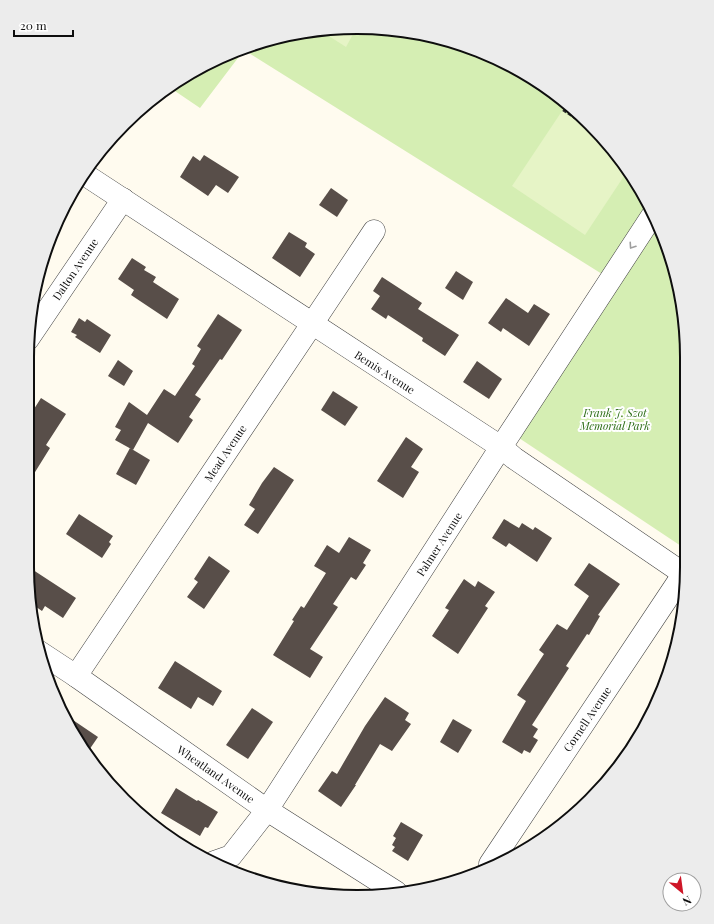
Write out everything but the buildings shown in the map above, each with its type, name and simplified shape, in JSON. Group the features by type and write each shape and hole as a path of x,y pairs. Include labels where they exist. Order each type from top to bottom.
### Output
{"street":[{"name":"Bemis Avenue","path":"89,177 501,447 514,458 680,571"},
{"name":"Dalton Avenue","path":"36,327 122,199"},
{"name":"Palmer Avenue","path":"220,860 231,856 267,810 649,220"},
{"name":"Mead Avenue","path":"76,676 374,232"},
{"name":"Cornell Avenue","path":"493,860 679,581"},
{"name":"Wheatland Avenue","path":"47,657 267,810 390,888"}],"path":[{"path":"563,110 570,114"}],"green space":[{"path":"353,34 346,47 328,36"},
{"name":"Frank J. Szot Memorial Park","path":"357,34 399,37 441,45 461,51 500,67 536,88 570,114 600,144 626,178 647,214 663,253 674,294 680,357 680,545 519,438 618,284 248,53 294,40"},
{"name":"Frank J. Szot Memorial Park","path":"239,57 200,108 174,91 214,67"},
{"path":"562,111 577,121 600,144 624,176 585,235 512,186"}]}
